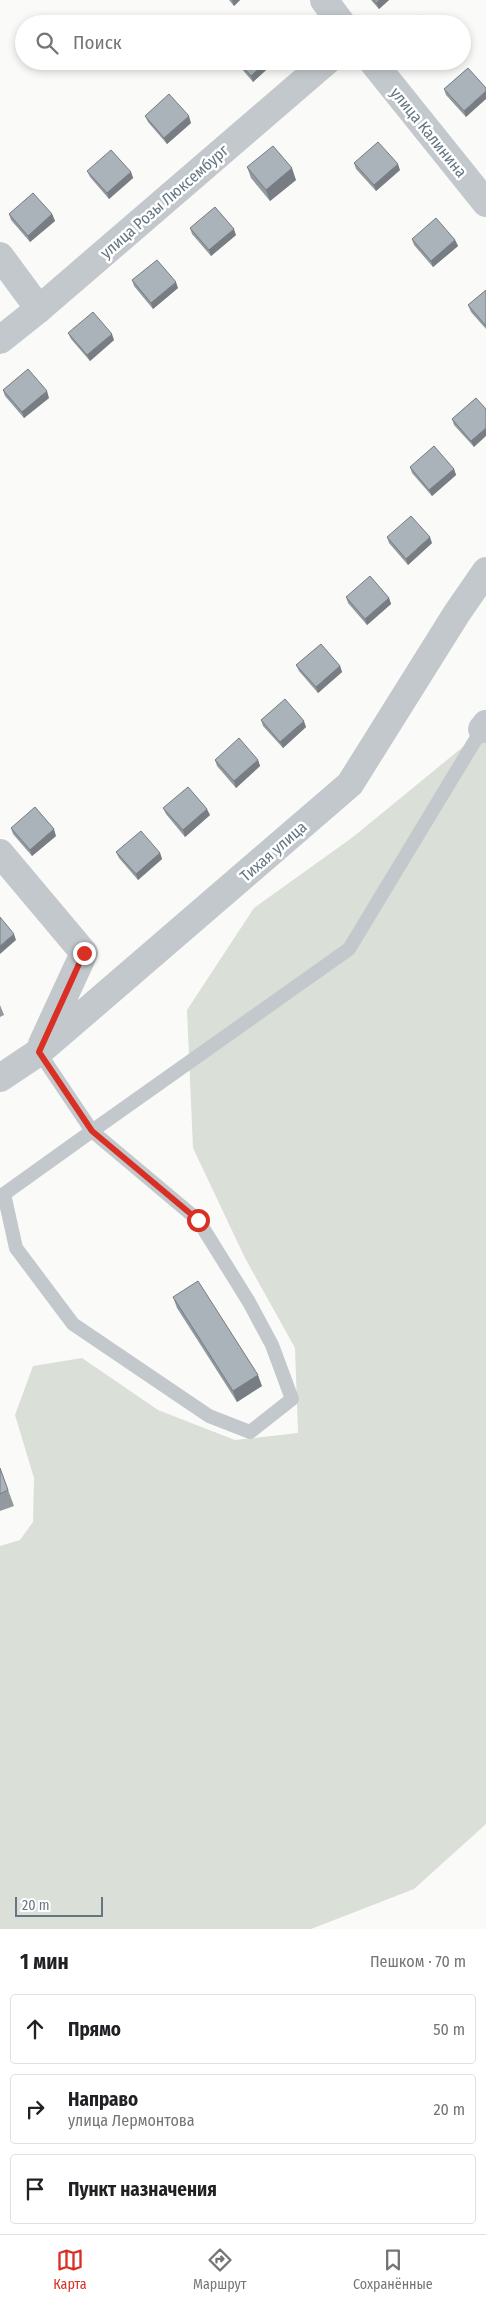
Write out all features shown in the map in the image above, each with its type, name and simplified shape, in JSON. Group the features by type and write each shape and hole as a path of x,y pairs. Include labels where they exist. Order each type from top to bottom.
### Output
{"street":[{"path":"324,0 335,15"},
{"name":"улица Розы Люксембург","path":"0,340 39,309 317,70"},
{"name":"улица Калинина","path":"379,70 486,203"},
{"path":"0,256 39,309"},
{"name":"Тихая улица","path":"0,1078 39,1052 350,784 456,613 486,570"},
{"path":"0,853 84,953 39,1052"}],"lane":[{"path":"0,1217 4,1194 348,949 484,727"},
{"path":"4,1194 16,1248 73,1324 209,1416 250,1432 292,1399 267,1336 249,1302 198,1220 92,1131 39,1052"}],"shaded area":[{"path":"486,728 486,1824 414,1889 311,1929 0,1929 0,1546 20,1540 33,1522 34,1478 15,1415 33,1366 82,1358 158,1410 235,1440 298,1433 295,1348 245,1258 193,1148 187,1010 254,908 353,837"}],"building":[{"path":"246,70 257,70 251,76"},
{"path":"466,70 470,70 486,88 486,91 464,111 444,89"},
{"path":"169,94 189,116 164,138 145,116"},
{"path":"378,142 398,164 374,185 354,163"},
{"path":"273,146 292,168 266,190 247,167"},
{"path":"111,150 131,172 107,193 87,171"},
{"path":"33,193 52,214 28,236 9,214"},
{"path":"215,207 234,229 209,250 190,228"},
{"path":"436,218 455,240 431,261 412,239"},
{"path":"157,260 176,282 151,303 132,280"},
{"path":"486,290 486,326 468,305"},
{"path":"93,312 112,334 87,355 68,333"},
{"path":"28,369 47,391 22,412 3,390"},
{"path":"476,398 486,409 486,428 471,441 452,419"},
{"path":"434,446 454,469 429,490 410,467"},
{"path":"411,516 430,537 406,559 387,537"},
{"path":"370,576 389,598 365,619 346,597"},
{"path":"321,644 340,666 316,687 296,665"},
{"path":"285,699 304,721 280,742 261,720"},
{"path":"239,738 258,760 234,781 215,760"},
{"path":"188,787 207,809 183,830 163,808"},
{"path":"35,807 54,829 30,850 11,828"},
{"path":"141,831 160,853 136,874 116,852"},
{"path":"0,917 14,934 0,946"},
{"path":"198,1281 258,1375 233,1391 173,1297"},
{"path":"0,1468 8,1490 0,1494"}],"route":[{"path":"84,953 39,1052 92,1131 198,1220"}]}
